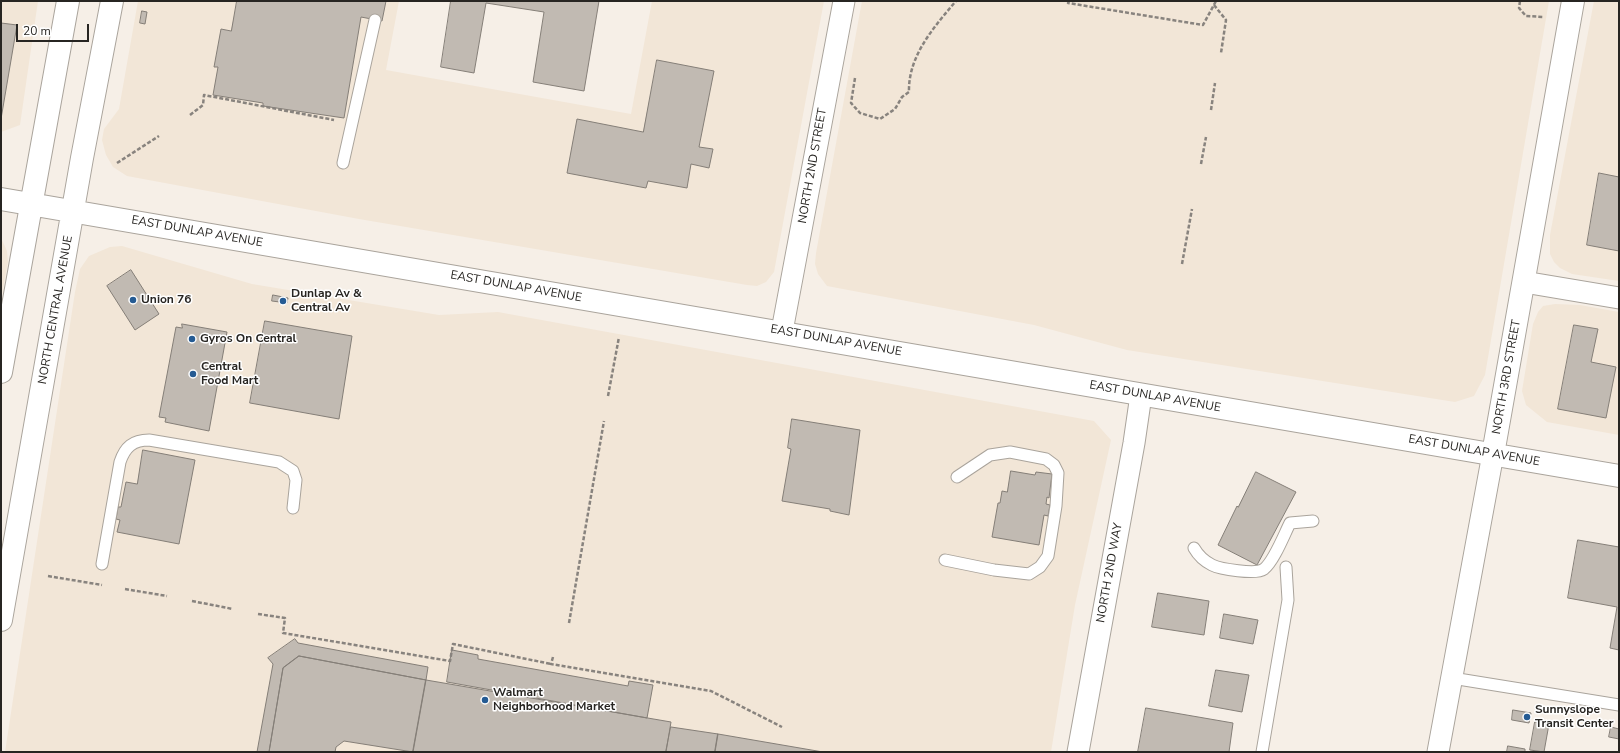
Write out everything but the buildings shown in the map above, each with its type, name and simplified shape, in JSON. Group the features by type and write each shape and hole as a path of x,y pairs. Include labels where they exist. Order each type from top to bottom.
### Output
{"main road":[{"path":"1,372 68,1"},
{"name":"NORTH CENTRAL AVENUE","path":"1,620 73,211 112,1"},
{"name":"NORTH 3RD STREET","path":"1493,454 1573,1"},
{"name":"EAST DUNLAP AVENUE","path":"1,199 782,331 1619,476"}],"street":[{"name":"NORTH 2ND STREET","path":"782,331 844,1"},
{"path":"1524,282 1619,298"},
{"name":"NORTH 2ND WAY","path":"1078,752 1134,443 1141,394"},
{"name":"NORTH 3RD STREET","path":"1438,752 1493,454"}],"lane":[{"path":"343,163 375,20"},
{"path":"102,564 122,454 130,445 138,440 149,440 280,462 293,471 296,480 293,508"},
{"path":"945,560 994,570 1029,574 1040,567 1048,556 1056,506 1058,473 1054,465 1046,459 1010,452 990,455 957,477"},
{"path":"1194,548 1198,555 1213,565 1253,573 1263,570 1270,562 1290,523 1313,521"},
{"path":"1262,752 1288,600 1286,567"},
{"path":"1452,678 1619,705"}],"path":[{"path":"855,78 851,103 860,113 880,119 895,108 902,97 909,92 909,77 922,46 935,26 956,1"},
{"path":"1069,1 1068,3 1203,25 1216,1"},
{"path":"1520,1 1519,8 1526,16 1544,17"},
{"path":"1214,5 1226,20 1220,53"},
{"path":"1211,110 1215,83"},
{"path":"190,115 203,105 204,95 352,123"},
{"path":"117,163 159,136"},
{"path":"1201,164 1206,137"},
{"path":"1182,264 1192,209"},
{"path":"608,396 619,337"},
{"path":"569,624 604,421"},
{"path":"48,576 102,585"},
{"path":"125,589 167,596"},
{"path":"192,601 233,608"},
{"path":"258,614 285,618 283,633 291,635 450,661 453,644 551,664 711,691 782,727"},
{"path":"551,664 553,657"}],"shaded area":[{"path":"1,1 38,1 20,125 1,132"},
{"path":"138,1 399,1 386,70 631,114 652,1 824,1 774,272 766,282 757,286 747,285 359,219 127,176 113,167 106,155 102,140 104,129 119,109"},
{"path":"862,1 1549,1 1485,375 1474,396 1455,402 1127,350 1034,325 827,286 818,274 815,264 816,253"},
{"path":"1594,1 1619,1 1619,281 1572,274 1560,268 1554,262 1550,254 1550,235"},
{"path":"1,238 7,251 8,262 1,300"},
{"path":"122,246 252,284 439,315 498,312 1094,421 1111,440 1075,605 1051,752 5,752 75,292 80,269 89,256 110,247"},
{"path":"1555,304 1580,305 1619,312 1619,435 1547,422 1526,405 1522,391 1533,324 1538,312 1543,306"}],"place":[{"name":"Union 76","path":"133,300"},
{"name":"Dunlap Av & Central Av","path":"283,301"},
{"name":"Gyros On Central","path":"192,339"},
{"name":"Central Food Mart","path":"193,374"},
{"name":"Walmart Neighborhood Market","path":"485,700"},
{"name":"Sunnyslope Transit Center","path":"1527,717"}]}
